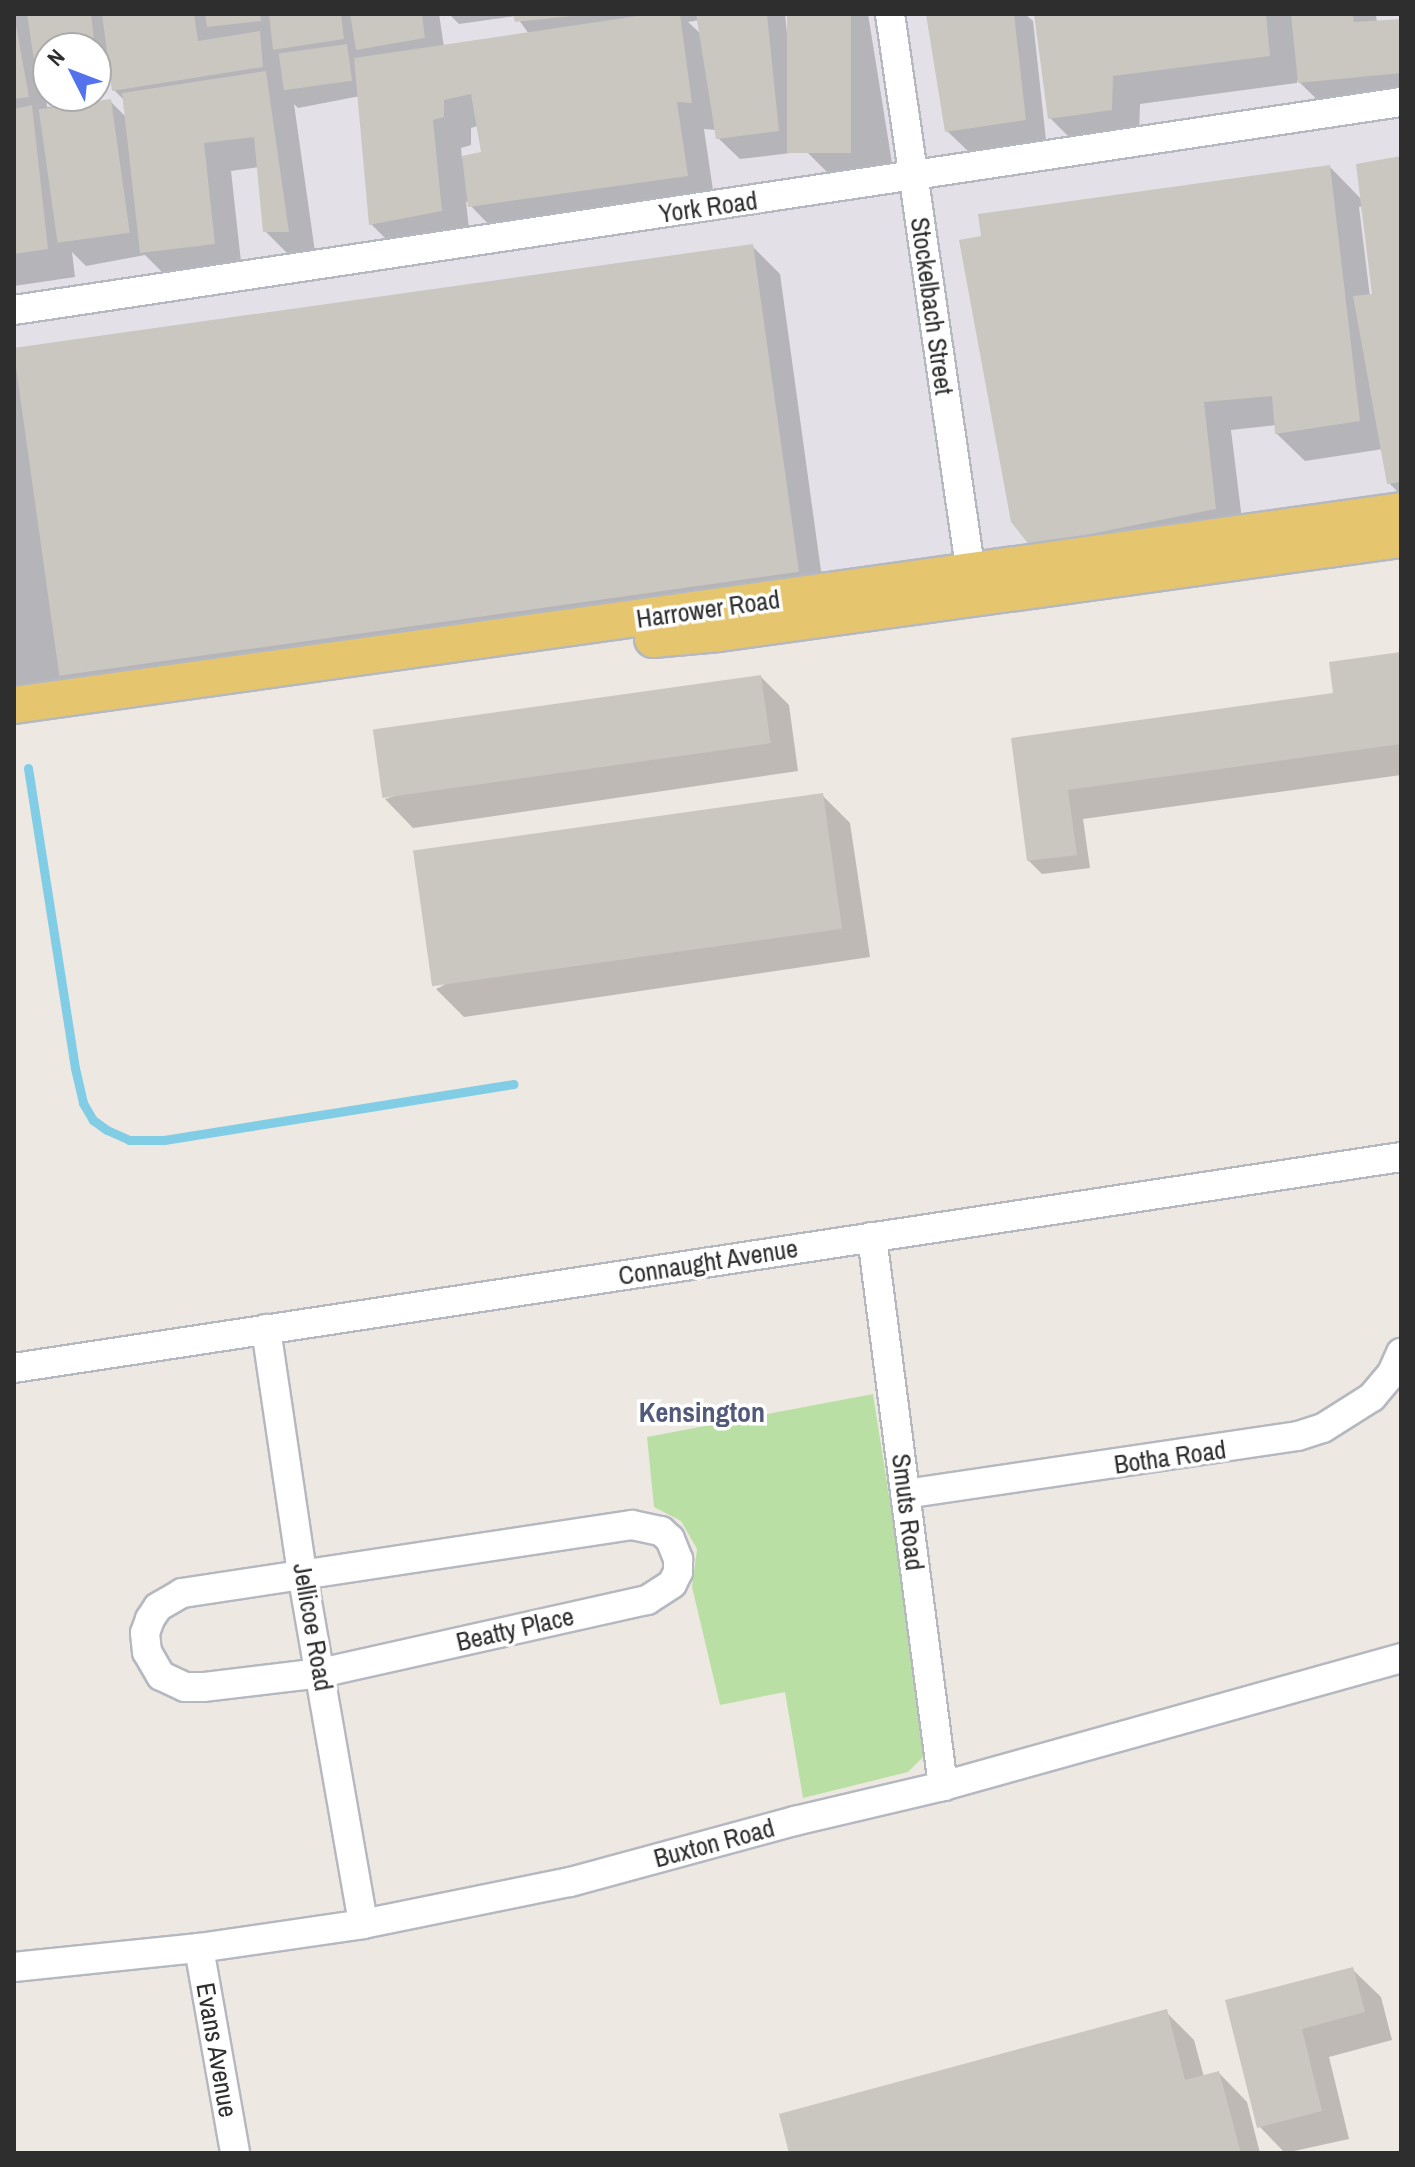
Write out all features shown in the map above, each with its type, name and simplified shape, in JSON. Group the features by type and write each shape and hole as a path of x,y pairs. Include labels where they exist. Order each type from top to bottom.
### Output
{"main road":[{"name":"Harrower Road","path":"14,725 603,640 719,633 973,584 1401,511"},
{"name":"Harrower Road","path":"14,705 973,584 1401,539"}],"street":[{"name":"Stockelbach Street","path":"890,14 973,584"},
{"name":"York Road","path":"14,310 1401,102"},
{"name":"Connaught Avenue","path":"14,1368 872,1237 1400,1162"},
{"name":"Smuts Road","path":"872,1237 943,1786"},
{"name":"Jellicoe Road","path":"266,1329 302,1573 363,1924"},
{"name":"Botha Road","path":"905,1494 1298,1436 1323,1428 1372,1397 1392,1373 1401,1353"},
{"name":"Beatty Place","path":"632,1525 661,1531 670,1539 678,1559 678,1572 672,1584 647,1600 321,1673 185,1687 161,1676 147,1652 145,1633 150,1619 171,1597 302,1573 632,1525"},
{"name":"Buxton Road","path":"14,1967 199,1948 363,1924 570,1882 795,1821 943,1786 1401,1658"},
{"name":"Evans Avenue","path":"199,1948 235,2153"}],"shaded area":[{"path":"14,14 1401,14 1401,493 901,572 14,702"}],"green space":[{"path":"873,1394 928,1746 926,1754 908,1772 803,1798 785,1692 720,1705 692,1587 697,1549 681,1521 654,1507 647,1437"}],"building":[{"path":"14,14 29,97 14,99"},
{"path":"27,14 91,14 93,32 32,32 32,47"},
{"path":"102,14 194,14 198,41 260,31 263,67 112,91 112,32 104,32"},
{"path":"205,14 260,14 261,21 207,27"},
{"path":"269,14 341,14 344,39 273,50"},
{"path":"350,14 422,14 425,38 356,50"},
{"path":"513,14 572,14 572,16 515,22"},
{"path":"651,14 680,14 692,103 677,102 688,176 468,207 462,156 481,152 471,94 444,100 444,117 433,120 442,211 369,225 354,58"},
{"path":"696,14 767,14 779,131 716,139"},
{"path":"787,14 851,14 851,153 787,153"},
{"path":"926,14 1014,14 1026,120 945,132"},
{"path":"1034,14 1266,14 1270,56 1113,76 1112,110 1048,119"},
{"path":"1291,14 1353,14 1354,22 1401,19 1401,73 1298,83"},
{"path":"347,44 352,81 284,90 279,54"},
{"path":"266,71 289,232 263,232 254,137 204,143 215,244 140,253 122,93"},
{"path":"32,105 48,249 14,254 14,109"},
{"path":"112,106 130,233 57,243 39,112 112,112"},
{"path":"1401,156 1401,482 1387,484 1353,296 1372,294 1356,164"},
{"path":"1330,165 1360,421 1275,434 1272,396 1204,402 1216,509 1030,546 1011,522 959,240 981,236 978,214"},
{"path":"753,244 799,572 59,676 14,348"},
{"path":"1401,652 1401,744 1068,790 1077,855 1027,861 1011,738 1333,693 1329,662"},
{"path":"761,675 771,743 382,798 373,730"},
{"path":"823,793 842,929 432,986 413,851"},
{"path":"1353,1967 1365,2012 1302,2029 1322,2111 1257,2128 1225,2000"},
{"path":"1167,2009 1185,2080 1219,2071 1241,2153 789,2153 779,2114"}],"waterway":[{"path":"28,768 75,1068 83,1103 93,1120 107,1130 129,1140 164,1140 514,1084"}],"district":[{"name":"Kensington","path":"702,1412"}]}
